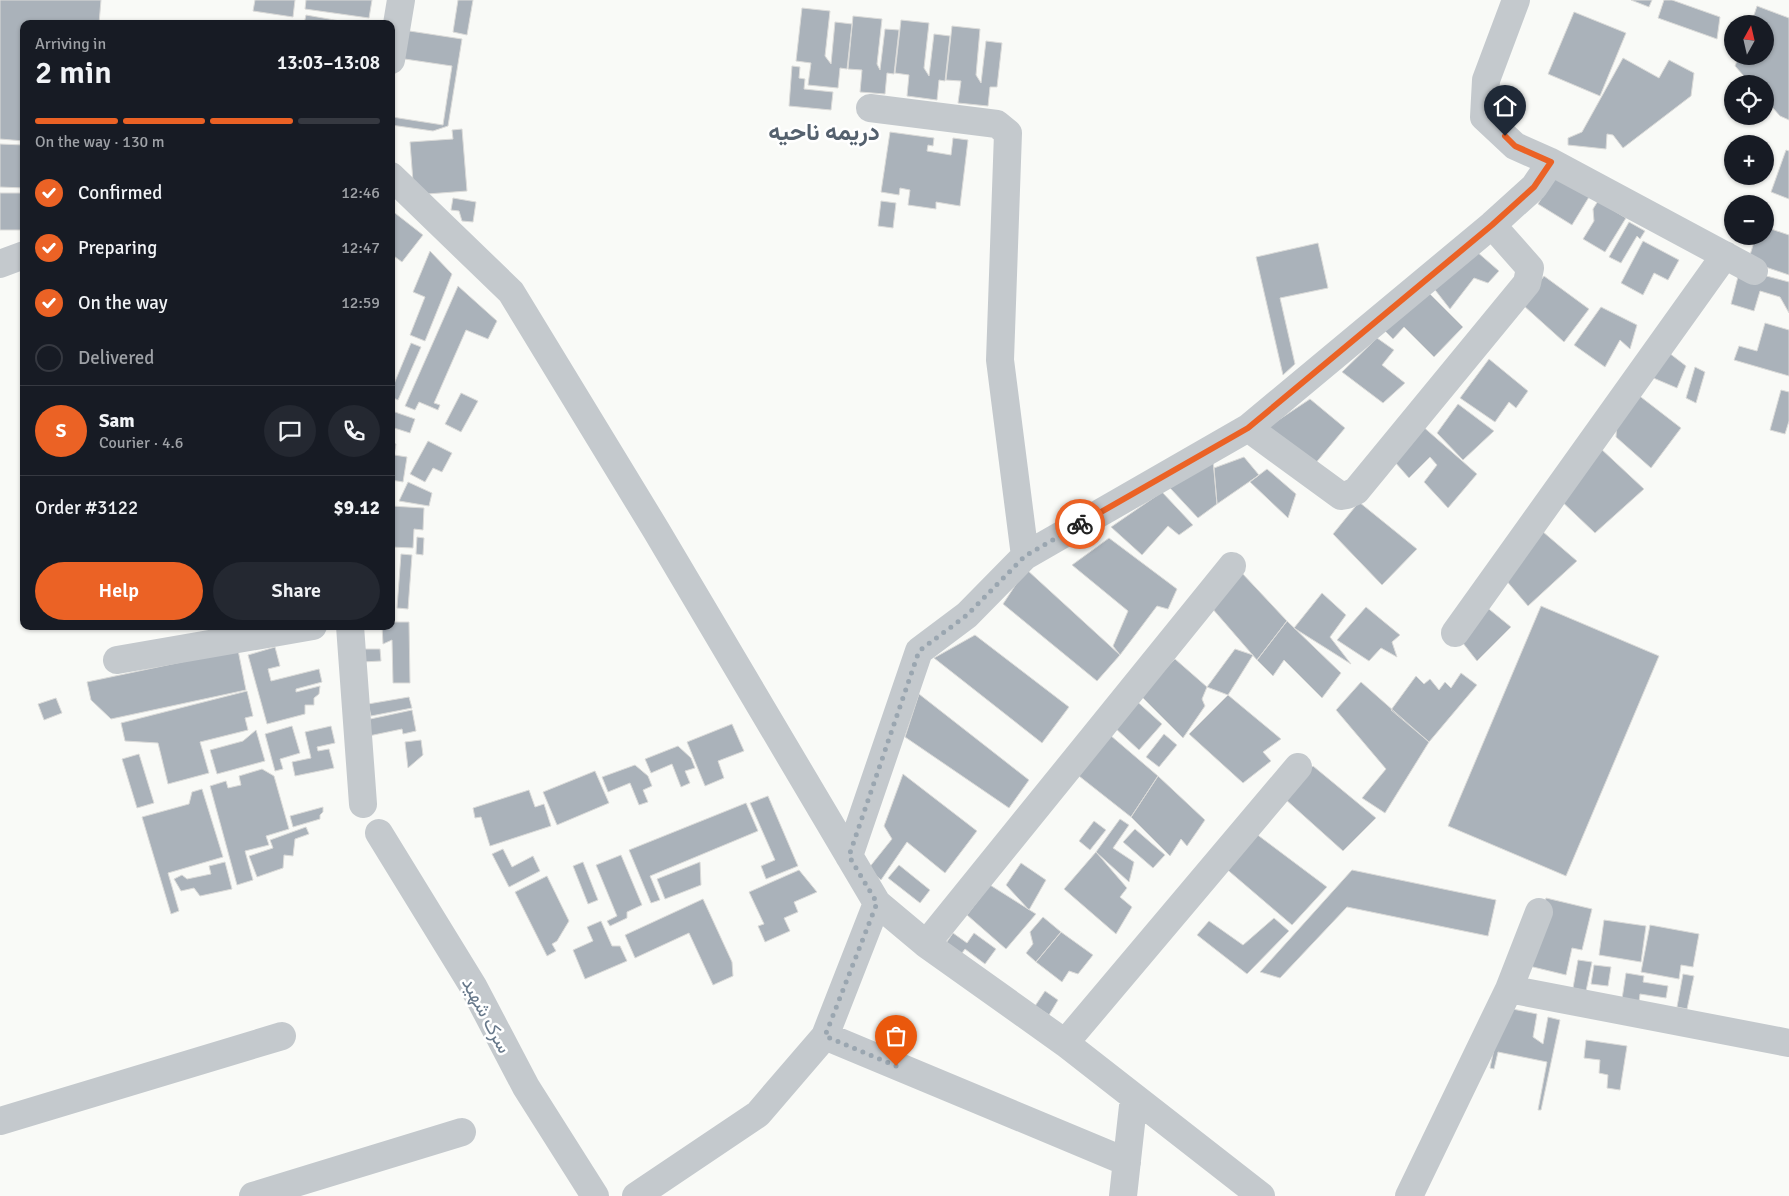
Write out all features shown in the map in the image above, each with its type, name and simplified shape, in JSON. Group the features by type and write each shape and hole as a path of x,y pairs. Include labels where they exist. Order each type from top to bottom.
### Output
{"street":[{"path":"395,38 402,0"},
{"path":"1516,0 1486,80 1484,117 1515,146 1551,162 1754,271"},
{"path":"870,108 997,124 1008,133 1000,360 1025,556"},
{"path":"849,856 919,651 967,615 1025,556 1248,428 1492,225 1534,187 1551,162"},
{"path":"395,180 511,292 661,539 877,903 926,944 1065,1043 1261,1196"},
{"path":"1248,428 1341,496 1356,491 1527,283 1530,268 1492,225"},
{"path":"1455,634 1725,255"},
{"path":"0,264 20,256"},
{"path":"926,944 1232,566"},
{"path":"118,660 290,630"},
{"path":"350,630 363,804"},
{"path":"1065,1043 1298,767"},
{"name":"سرک شهید","path":"379,833 473,986 526,1087 595,1196"},
{"path":"636,1196 758,1114 825,1036 877,903"},
{"path":"1409,1196 1509,989 1539,912"},
{"path":"1509,989 1789,1043"},
{"path":"0,1121 282,1036"},
{"path":"825,1036 1127,1162"},
{"path":"1123,1196 1134,1097"},
{"path":"253,1196 462,1132"}],"building":[{"path":"0,0 101,0 99,20 20,20 20,141 0,139"},
{"path":"255,0 295,0 293,17 253,11"},
{"path":"306,0 372,0 369,18 305,9"},
{"path":"458,0 473,0 467,35 453,32"},
{"path":"1631,0 1652,0 1649,7"},
{"path":"1664,0 1672,0 1720,17 1717,39 1658,18"},
{"path":"1757,6 1789,18 1789,120 1780,116 1774,109 1774,75 1743,75 1735,66 1774,65 1774,15 1754,15"},
{"path":"802,8 830,11 825,56 831,64 835,22 852,24 847,69 840,68 838,88 808,85 811,63 796,61"},
{"path":"1574,12 1626,33 1600,96 1548,74"},
{"path":"306,15 334,20 305,20"},
{"path":"853,16 882,19 877,64 880,70 885,29 899,30 894,74 887,73 885,94 860,92 862,70 848,69"},
{"path":"901,20 929,23 924,68 929,76 934,34 950,36 945,81 939,80 937,100 907,96 909,75 895,73"},
{"path":"952,26 980,29 976,75 981,83 986,41 1002,43 997,87 990,87 988,106 958,103 961,81 946,80"},
{"path":"403,30 462,39 448,126 433,131 395,126 395,117 443,125 452,66 398,58"},
{"path":"1623,58 1659,78 1669,60 1694,73 1691,96 1623,148 1613,135 1607,134 1606,149 1568,145 1568,138 1582,132"},
{"path":"792,66 800,67 799,78 805,79 804,89 833,92 831,110 789,106"},
{"path":"462,129 467,191 414,195 410,142 453,139 452,130"},
{"path":"890,132 934,138 933,146 928,145 927,151 951,155 953,138 968,140 960,206 936,202 936,209 908,205 910,190 900,188 899,195 881,192"},
{"path":"0,144 20,145 20,188 0,187"},
{"path":"1786,150 1789,151 1789,199 1771,192"},
{"path":"1555,176 1589,197 1572,225 1538,204"},
{"path":"0,193 20,193 20,230 0,230"},
{"path":"453,198 476,202 473,222 462,221 459,211 451,210"},
{"path":"881,201 896,203 893,228 878,226"},
{"path":"1598,201 1626,218 1605,252 1583,239 1594,221 1593,209"},
{"path":"395,213 423,235 402,262 395,257"},
{"path":"1629,222 1645,231 1640,239 1637,236 1621,263 1609,257"},
{"path":"1774,230 1789,235 1789,275 1748,261 1753,245 1774,245"},
{"path":"1643,241 1679,260 1668,280 1654,273 1643,295 1621,283"},
{"path":"1318,243 1328,288 1280,298 1295,364 1283,375 1256,257"},
{"path":"430,251 452,274 425,341 410,335 425,297 413,292"},
{"path":"1476,251 1499,271 1488,283 1474,278 1450,309 1432,286"},
{"path":"1740,269 1789,282 1789,313 1780,297 1760,291 1754,311 1731,304"},
{"path":"1544,276 1589,309 1564,342 1523,305"},
{"path":"458,286 497,321 488,339 466,330 434,403 440,405 438,410 419,402 415,410 405,406"},
{"path":"1426,290 1463,327 1434,357 1404,327 1393,339 1384,330"},
{"path":"1601,307 1637,325 1630,349 1620,340 1605,367 1574,345"},
{"path":"1765,323 1789,330 1789,376 1734,360 1739,346 1757,351"},
{"path":"1377,338 1394,350 1382,365 1405,383 1383,403 1342,372"},
{"path":"411,343 421,347 398,400 395,399 395,382"},
{"path":"1660,346 1686,366 1677,388 1651,377"},
{"path":"1489,359 1528,391 1516,408 1509,402 1495,422 1460,398"},
{"path":"1695,367 1705,372 1696,403 1686,398"},
{"path":"1781,390 1789,392 1789,421 1785,434 1770,430"},
{"path":"461,393 478,401 461,432 445,424"},
{"path":"1637,394 1681,428 1651,468 1616,437 1617,419"},
{"path":"1310,399 1345,428 1314,465 1268,427"},
{"path":"1458,404 1494,431 1463,460 1437,433"},
{"path":"395,412 415,419 410,433 395,428"},
{"path":"1420,424 1477,474 1448,508 1424,482 1437,465 1430,457 1409,478 1394,461"},
{"path":"428,441 452,453 442,472 433,468 425,482 410,474"},
{"path":"1599,447 1644,489 1595,533 1555,495"},
{"path":"395,455 407,457 403,482 395,481"},
{"path":"1244,457 1259,475 1217,504 1214,468"},
{"path":"1213,460 1217,504 1198,518 1170,488"},
{"path":"1267,469 1296,494 1288,518 1250,482"},
{"path":"408,482 432,493 429,506 399,501"},
{"path":"1162,492 1193,525 1179,535 1168,526 1142,555 1111,527"},
{"path":"1359,502 1417,549 1382,585 1333,534"},
{"path":"395,506 424,508 423,530 414,529 413,548 395,547"},
{"path":"1542,531 1577,561 1528,606 1499,572"},
{"path":"417,537 424,538 423,555 416,554"},
{"path":"1109,538 1177,589 1168,609 1157,606 1120,655 1113,646 1128,611 1072,565"},
{"path":"401,554 412,555 408,609 397,608"},
{"path":"1026,569 1120,655 1097,681 1003,604"},
{"path":"1241,572 1287,621 1257,660 1211,607"},
{"path":"1322,593 1346,615 1330,637 1351,664 1294,628"},
{"path":"1479,601 1511,627 1477,661 1455,633"},
{"path":"1541,606 1659,656 1566,876 1448,826"},
{"path":"1366,607 1400,635 1392,642 1397,657 1381,648 1369,661 1337,640"},
{"path":"1287,621 1341,673 1322,698 1284,660 1273,676 1257,660"},
{"path":"395,622 409,622 410,683 393,683 392,640 383,644 382,630 395,630"},
{"path":"975,635 1069,707 1042,743 934,658"},
{"path":"275,647 280,666 268,669 271,681 319,669 322,682 296,689 296,692 320,686 319,694 314,698 314,705 305,705 305,714 267,724 248,655"},
{"path":"361,649 380,649 381,661 362,662"},
{"path":"1235,649 1253,655 1228,695 1207,687"},
{"path":"238,650 246,690 111,719 91,700 87,682"},
{"path":"1175,659 1207,687 1202,699 1205,706 1183,738 1140,695"},
{"path":"1461,673 1477,685 1429,742 1391,710 1416,676 1424,684 1430,679 1439,690 1445,682 1451,688"},
{"path":"1361,682 1429,742 1385,813 1362,798 1386,769 1336,710"},
{"path":"247,691 253,716 245,718 248,730 200,742 209,773 168,784 158,743 125,741 121,723"},
{"path":"919,694 1029,780 1009,808 905,737"},
{"path":"1228,695 1281,739 1263,752 1271,761 1243,783 1189,734"},
{"path":"409,697 412,708 371,716 368,704"},
{"path":"1132,697 1162,724 1139,750 1114,727"},
{"path":"56,698 62,713 44,720 38,704"},
{"path":"412,710 416,731 403,734 402,729 364,737 361,721"},
{"path":"732,724 744,751 718,761 724,778 705,786 687,742"},
{"path":"292,726 300,753 280,759 283,769 275,771 265,734"},
{"path":"331,726 335,743 317,747 318,751 329,749 334,768 295,776 292,762 311,758 305,732"},
{"path":"256,730 265,761 217,774 210,750 243,741"},
{"path":"1164,734 1177,745 1159,767 1146,757"},
{"path":"1110,735 1158,776 1131,817 1079,776"},
{"path":"421,740 423,755 408,768 405,742"},
{"path":"678,746 691,758 695,768 685,771 690,783 681,787 672,764 651,773 645,759"},
{"path":"139,754 154,803 137,808 122,759"},
{"path":"635,765 648,776 652,786 643,790 648,802 639,805 630,783 608,792 602,777"},
{"path":"1313,766 1376,818 1343,851 1284,798"},
{"path":"262,769 274,776 289,829 266,836 269,845 245,851 253,880 237,885 210,786 226,781 228,788 241,785 239,776"},
{"path":"595,771 609,803 557,825 543,792"},
{"path":"903,774 977,831 945,873 907,842 881,880 868,869 892,839 884,826"},
{"path":"1158,776 1205,820 1187,846 1181,839 1170,856 1131,817"},
{"path":"202,789 223,857 168,873 179,911 171,914 142,817 189,804 192,792"},
{"path":"529,790 535,807 544,804 551,826 490,846 481,817 475,818 473,808"},
{"path":"768,796 798,866 766,879 761,866 775,860 750,803"},
{"path":"746,803 758,831 650,876 660,900 651,903 629,850"},
{"path":"323,807 320,819 293,827 290,816"},
{"path":"1120,819 1129,825 1113,848 1134,862 1129,882 1096,852"},
{"path":"1094,821 1106,830 1090,850 1079,841"},
{"path":"306,827 309,834 295,839 293,856 284,855 283,868 257,877 249,856 273,848 270,840"},
{"path":"1135,829 1165,855 1153,868 1123,842"},
{"path":"1255,833 1327,887 1292,925 1223,866"},
{"path":"503,849 512,867 533,856 540,871 509,887 492,854"},
{"path":"1096,852 1127,888 1120,897 1132,907 1116,934 1064,889"},
{"path":"621,855 642,905 627,912 627,918 610,926 607,921 617,916 596,865"},
{"path":"225,862 232,889 200,896 194,888 181,891 174,879 182,875 187,879 211,874 209,866"},
{"path":"583,862 598,900 588,904 573,866"},
{"path":"700,862 701,885 665,899 657,879"},
{"path":"1021,863 1046,880 1029,910 1006,885"},
{"path":"899,865 930,890 920,903 888,878"},
{"path":"799,870 817,892 794,902 798,912 784,918 790,931 765,942 758,926 764,924 749,892"},
{"path":"1352,870 1496,900 1488,936 1347,907 1280,978 1260,972"},
{"path":"547,876 569,921 557,941 552,944 556,951 547,956 515,892"},
{"path":"990,885 1036,914 1006,949 967,915"},
{"path":"1546,898 1592,909 1582,950 1572,948 1566,975 1529,966"},
{"path":"703,899 732,962 733,976 713,985 689,933 635,958 625,935"},
{"path":"1043,917 1061,932 1036,962 1026,953 1033,944 1030,932"},
{"path":"1274,918 1289,931 1247,974 1197,935 1209,921 1243,945"},
{"path":"1604,920 1646,926 1641,962 1599,955"},
{"path":"601,921 612,946 620,946 627,961 585,979 573,950 593,941 587,927"},
{"path":"1650,925 1699,934 1693,967 1681,965 1679,979 1641,972"},
{"path":"1061,932 1093,955 1078,974 1069,971 1062,982 1036,962"},
{"path":"953,933 967,943 974,933 996,949 985,964 965,949 959,957 944,946"},
{"path":"1578,960 1592,962 1586,991 1573,988"},
{"path":"1594,965 1611,967 1608,986 1591,984"},
{"path":"1626,973 1644,976 1643,982 1668,986 1666,998 1640,994 1639,1002 1622,999"},
{"path":"1683,974 1694,976 1687,1009 1677,1007"},
{"path":"1045,991 1058,1000 1049,1015 1035,1006"},
{"path":"1503,1007 1537,1014 1533,1037 1543,1044 1548,1017 1560,1020 1541,1110 1538,1110 1547,1062 1498,1052 1494,1069 1490,1068"},
{"path":"1586,1040 1627,1046 1620,1090 1607,1088 1608,1075 1599,1073 1600,1060 1584,1058"}],"way so far":[{"path":"896,1066 825,1036 877,903 849,856 919,651 967,615 1025,556 1080,524"}],"district":[{"name":"دریمه ناحیه","path":"824,132"}],"route":[{"path":"1080,524 1248,428 1492,225 1534,187 1551,162 1515,146 1505,136"}]}
